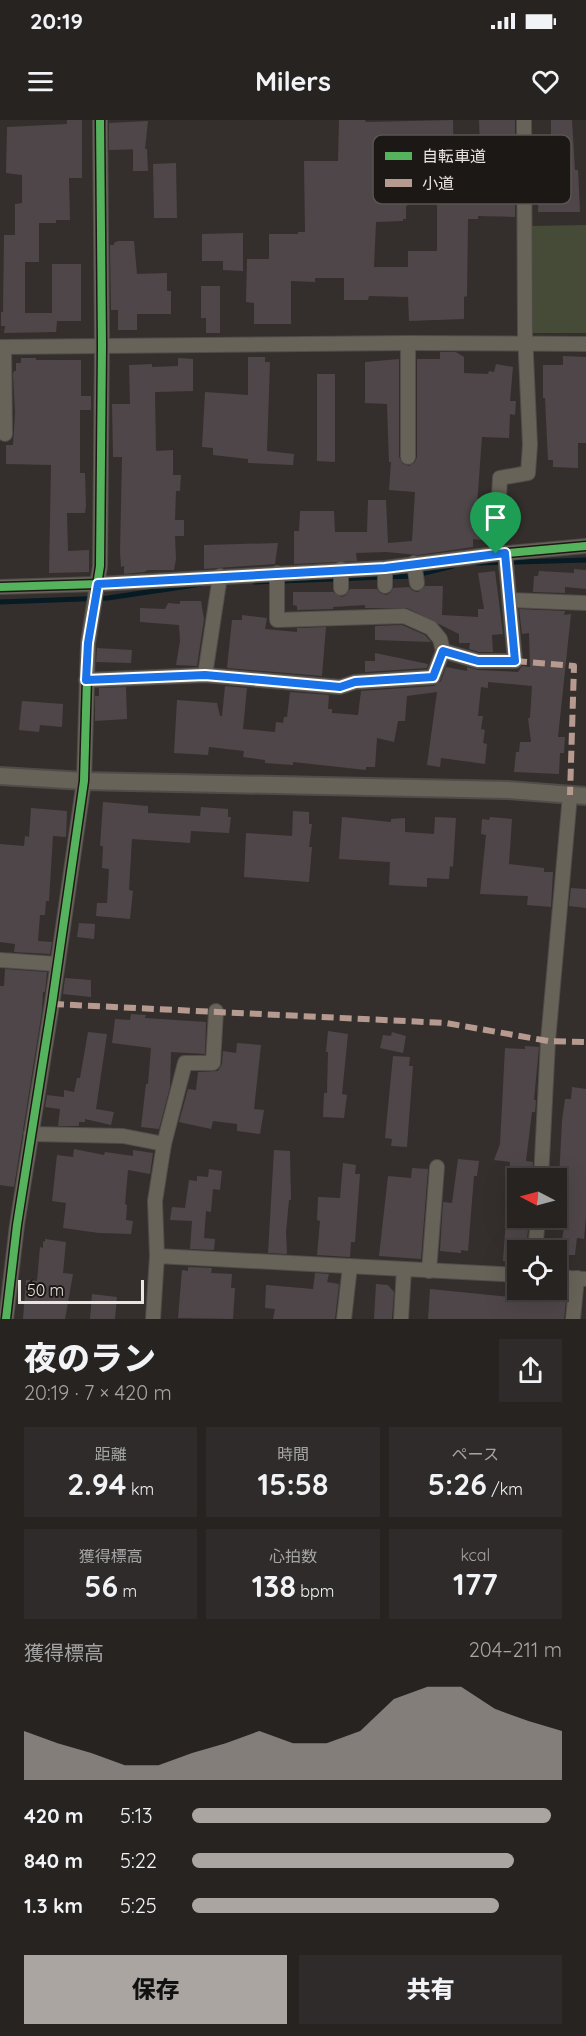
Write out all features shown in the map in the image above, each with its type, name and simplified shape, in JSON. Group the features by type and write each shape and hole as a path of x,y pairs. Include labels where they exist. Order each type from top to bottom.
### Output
{"street":[{"path":"6,1319 4,1280 31,1134 84,780 88,643 100,566 102,345 100,120"},
{"path":"524,120 524,135"},
{"path":"443,651 478,661 515,661 508,568 501,554 500,478 528,473 530,445 525,204"},
{"path":"408,343 408,457"},
{"path":"5,434 2,347 408,343 586,344"},
{"path":"0,587 219,583 246,581 277,573 309,577 341,569 385,568 414,563 586,546"},
{"path":"414,563 417,583"},
{"path":"385,568 385,586"},
{"path":"341,569 342,588"},
{"path":"86,680 205,675 340,687 355,682 433,677 443,651 440,639 431,628 404,616 277,620 277,573"},
{"path":"205,675 219,583"},
{"path":"510,600 586,603"},
{"path":"0,776 508,790 578,796 548,1041 542,1168"},
{"path":"0,960 57,964"},
{"path":"153,1319 157,1256 155,1201 164,1144 186,1063 213,1063 216,1011"},
{"path":"31,1134 123,1136 164,1144"},
{"path":"429,1270 437,1167"},
{"path":"157,1256 507,1274"},
{"path":"344,1319 350,1266"},
{"path":"401,1319 404,1269"},
{"path":"567,1278 582,1279 573,1319"}],"green space":[{"path":"586,225 586,333 533,333 531,226"}],"building":[{"path":"67,120 82,120 82,178 69,178 70,220 39,223 39,262 25,262 25,313 52,313 52,264 81,264 81,321 57,321 56,332 4,333 5,326 1,326 1,312 3,312 4,235 15,235 15,204 22,203 22,175 6,173 7,127 67,124"},
{"path":"339,120 365,120 366,122 453,120 453,135 373,135 373,204 408,204 406,219 403,221 376,222 374,267 408,267 408,251 437,251 437,204 515,204 515,217 478,216 478,219 468,219 467,296 464,297 464,319 409,321 408,297 369,296 368,300 344,300 344,278 315,278 315,282 291,281 291,324 254,324 254,303 246,302 247,259 269,259 269,234 305,232 304,161 338,161"},
{"path":"479,120 515,120 515,135 480,135"},
{"path":"551,120 572,120 580,212 538,212 538,204 571,204 571,135 551,135"},
{"path":"148,121 145,149 109,150 109,123"},
{"path":"133,149 147,149 148,171 133,171"},
{"path":"176,163 177,218 154,218 153,164"},
{"path":"243,233 243,271 223,270 223,261 202,261 202,234"},
{"path":"118,241 134,241 137,274 167,273 167,291 171,291 171,314 137,314 137,330 118,330 118,310 111,310 110,245"},
{"path":"201,286 220,286 220,333 206,333 206,318 201,318"},
{"path":"440,352 456,352 464,357 464,373 488,374 489,371 494,372 496,364 513,367 510,401 516,401 515,415 510,414 509,438 482,437 477,505 481,505 479,517 489,518 488,541 473,539 473,547 418,555 386,552 356,553 357,561 294,564 294,531 299,531 300,511 334,511 335,532 367,532 368,500 386,500 388,543 412,541 415,492 389,490 391,462 389,462 387,404 365,403 365,362 399,359 399,457 403,464 409,466 415,462 417,457 417,359 440,359"},
{"path":"563,356 586,357 586,443 578,443 578,468 553,467 553,460 548,460 543,365 563,365"},
{"path":"248,357 265,357 265,362 270,362 267,451 294,454 293,465 248,463 248,459 213,455 213,448 202,447 205,392 248,395"},
{"path":"21,358 81,360 81,396 91,396 91,410 80,410 80,473 85,473 86,506 85,513 67,513 68,551 89,550 89,572 49,573 51,465 6,464 6,445 13,445 15,413 13,374 16,371 16,363 21,363"},
{"path":"178,358 193,359 193,391 155,392 156,451 173,450 173,475 181,475 180,491 176,491 175,520 184,520 184,536 175,536 174,570 148,570 124,574 120,552 122,457 113,457 112,404 130,404 129,365 178,366"},
{"path":"317,374 335,374 335,462 317,461"},
{"path":"278,543 275,564 204,569 204,545"},
{"path":"574,569 586,570 586,589 565,587 565,593 533,592 534,576 538,576 539,571 574,573"},
{"path":"495,571 503,634 492,635 493,652 469,649 470,643 459,643 459,634 407,608 365,608 365,605 297,610 297,606 293,605 293,592 333,592 342,597 350,589 377,589 386,595 393,588 409,587 418,592 425,586 443,586 442,615 478,617 478,609 484,609 478,573"},
{"path":"180,601 201,601 204,619 197,666 176,665 180,641 179,625 140,622 140,608 165,609 168,603 180,604"},
{"path":"519,609 565,611 564,615 571,614 558,737 565,737 564,753 560,753 559,774 514,772 516,752 519,752 520,742 531,742 528,718 530,718 532,686 488,682 488,688 481,687 478,716 483,716 481,729 485,730 483,743 487,744 485,764 441,758 440,767 427,765 437,692 407,696 405,721 398,721 394,742 377,738 375,767 366,767 366,770 293,762 293,765 265,763 265,760 243,757 244,751 209,747 208,755 174,753 177,700 217,703 220,716 222,716 225,686 247,688 243,729 275,732 276,722 283,723 284,717 287,717 290,692 329,695 328,709 332,709 332,713 358,715 361,691 434,686 441,681 446,667 467,671 467,667 478,670 518,672 522,666 530,667 529,633 522,634"},
{"path":"242,615 267,618 265,629 297,632 297,628 326,627 322,676 227,668 232,620 242,620"},
{"path":"402,625 425,635 431,642 375,640 375,626"},
{"path":"97,648 132,650 131,663 96,662"},
{"path":"375,653 428,664 427,668 365,672 365,661 375,661"},
{"path":"126,687 127,719 95,721 95,696 99,696 99,688"},
{"path":"22,701 63,704 62,727 40,725 39,732 19,730"},
{"path":"103,802 148,806 148,813 200,816 201,807 228,809 228,817 231,817 229,833 191,831 190,843 132,839 129,890 133,891 130,919 96,916 97,903 107,903 109,869 102,868 103,846 100,846"},
{"path":"31,808 67,811 66,837 53,836 49,901 46,901 45,915 40,915 38,941 52,942 50,954 14,952 15,944 0,942 0,844 24,846 25,836 29,837"},
{"path":"293,811 309,812 309,824 312,824 309,847 312,847 309,882 244,877 246,833 292,836"},
{"path":"342,817 391,822 391,819 405,818 405,832 434,834 435,817 456,818 453,867 450,866 449,879 427,878 427,887 389,885 390,862 339,859"},
{"path":"490,817 512,819 509,864 544,868 544,872 553,872 551,907 527,905 528,896 480,894 486,835 481,834 482,819 489,820"},
{"path":"571,888 586,889 586,908 569,906"},
{"path":"79,923 95,924 94,939 77,937"},
{"path":"5,969 47,972 14,1187 0,1185 0,986 4,986"},
{"path":"65,978 91,980 91,997 63,994"},
{"path":"131,1014 146,1015 145,1018 206,1022 205,1054 171,1052 170,1087 159,1129 141,1127 151,1048 112,1043 115,1019 130,1020"},
{"path":"328,1031 348,1034 342,1094 347,1095 344,1118 323,1117 324,1093 327,1093"},
{"path":"88,1032 107,1034 96,1109 114,1112 111,1125 85,1119 85,1122 79,1122 79,1126 58,1126 60,1109 45,1107 47,1095 64,1097 64,1090 74,1092 77,1078 80,1078"},
{"path":"392,1032 406,1036 403,1053 380,1048 383,1035 391,1036"},
{"path":"237,1043 261,1045 254,1109 264,1110 260,1134 237,1131 237,1124 213,1121 211,1129 179,1122 188,1089 196,1090 198,1072 218,1071 222,1064 223,1051 236,1053"},
{"path":"525,1046 539,1047 535,1112 532,1112 526,1161 533,1162 533,1168 510,1168 510,1162 494,1160 500,1144 505,1048 525,1049"},
{"path":"393,1056 410,1057 409,1066 413,1066 407,1147 391,1146 392,1139 385,1138"},
{"path":"572,1087 586,1089 584,1239 577,1238 575,1255 567,1255 567,1240 556,1239 562,1239 564,1228 567,1228 569,1180 567,1180 567,1168 560,1168 565,1099 571,1099"},
{"path":"74,1149 104,1155 105,1152 133,1156 133,1150 153,1153 150,1174 128,1170 125,1204 127,1205 126,1220 133,1221 131,1234 99,1233 63,1228 66,1203 52,1201 57,1155 73,1157"},
{"path":"274,1150 290,1151 291,1200 289,1200 286,1232 287,1254 268,1253"},
{"path":"458,1159 479,1161 477,1176 474,1176 468,1251 461,1250 461,1253 440,1251 443,1202 452,1203"},
{"path":"343,1163 356,1165 355,1174 360,1174 355,1242 351,1242 350,1257 317,1255 320,1221 317,1220 318,1197 340,1198"},
{"path":"412,1168 428,1169 421,1259 379,1256 388,1176 411,1178"},
{"path":"209,1169 222,1171 220,1190 213,1189 211,1212 206,1211 204,1238 215,1239 214,1250 190,1249 192,1221 170,1220 172,1207 185,1208 189,1180 197,1181 197,1176 208,1177"},
{"path":"507,1218 507,1228 528,1228 527,1240 507,1240 507,1261 503,1261"},
{"path":"45,1239 66,1242 63,1273 73,1274 65,1319 23,1319 26,1280 37,1281 40,1247 43,1248"},
{"path":"188,1267 212,1268 211,1273 232,1274 231,1288 235,1288 233,1319 178,1318 182,1270 188,1271"},
{"path":"315,1273 329,1274 327,1282 339,1284 335,1319 273,1319 275,1309 265,1308 266,1285 313,1289"},
{"path":"376,1284 388,1285 394,1292 392,1319 374,1319"},
{"path":"430,1289 507,1297 507,1300 566,1300 564,1319 428,1319"},
{"path":"92,1294 117,1297 115,1319 90,1319"}],"waterway":[{"path":"477,563 586,560"},
{"path":"254,582 412,576 453,566"},
{"path":"0,602 108,598 202,584"}],"marked path":[{"path":"515,661 574,666 570,795"},
{"path":"52,1004 446,1023 548,1041 586,1042"}],"cycle path":[{"path":"6,1319 17,1225 84,781 88,643 100,566 102,345 100,120"},
{"path":"0,587 98,584 385,568 496,554 586,546"}],"route":[{"path":"505,553 508,568 515,661 478,661 443,651 433,677 355,682 340,687 205,675 86,680 88,643 98,584 385,568 496,554 505,553"}]}
